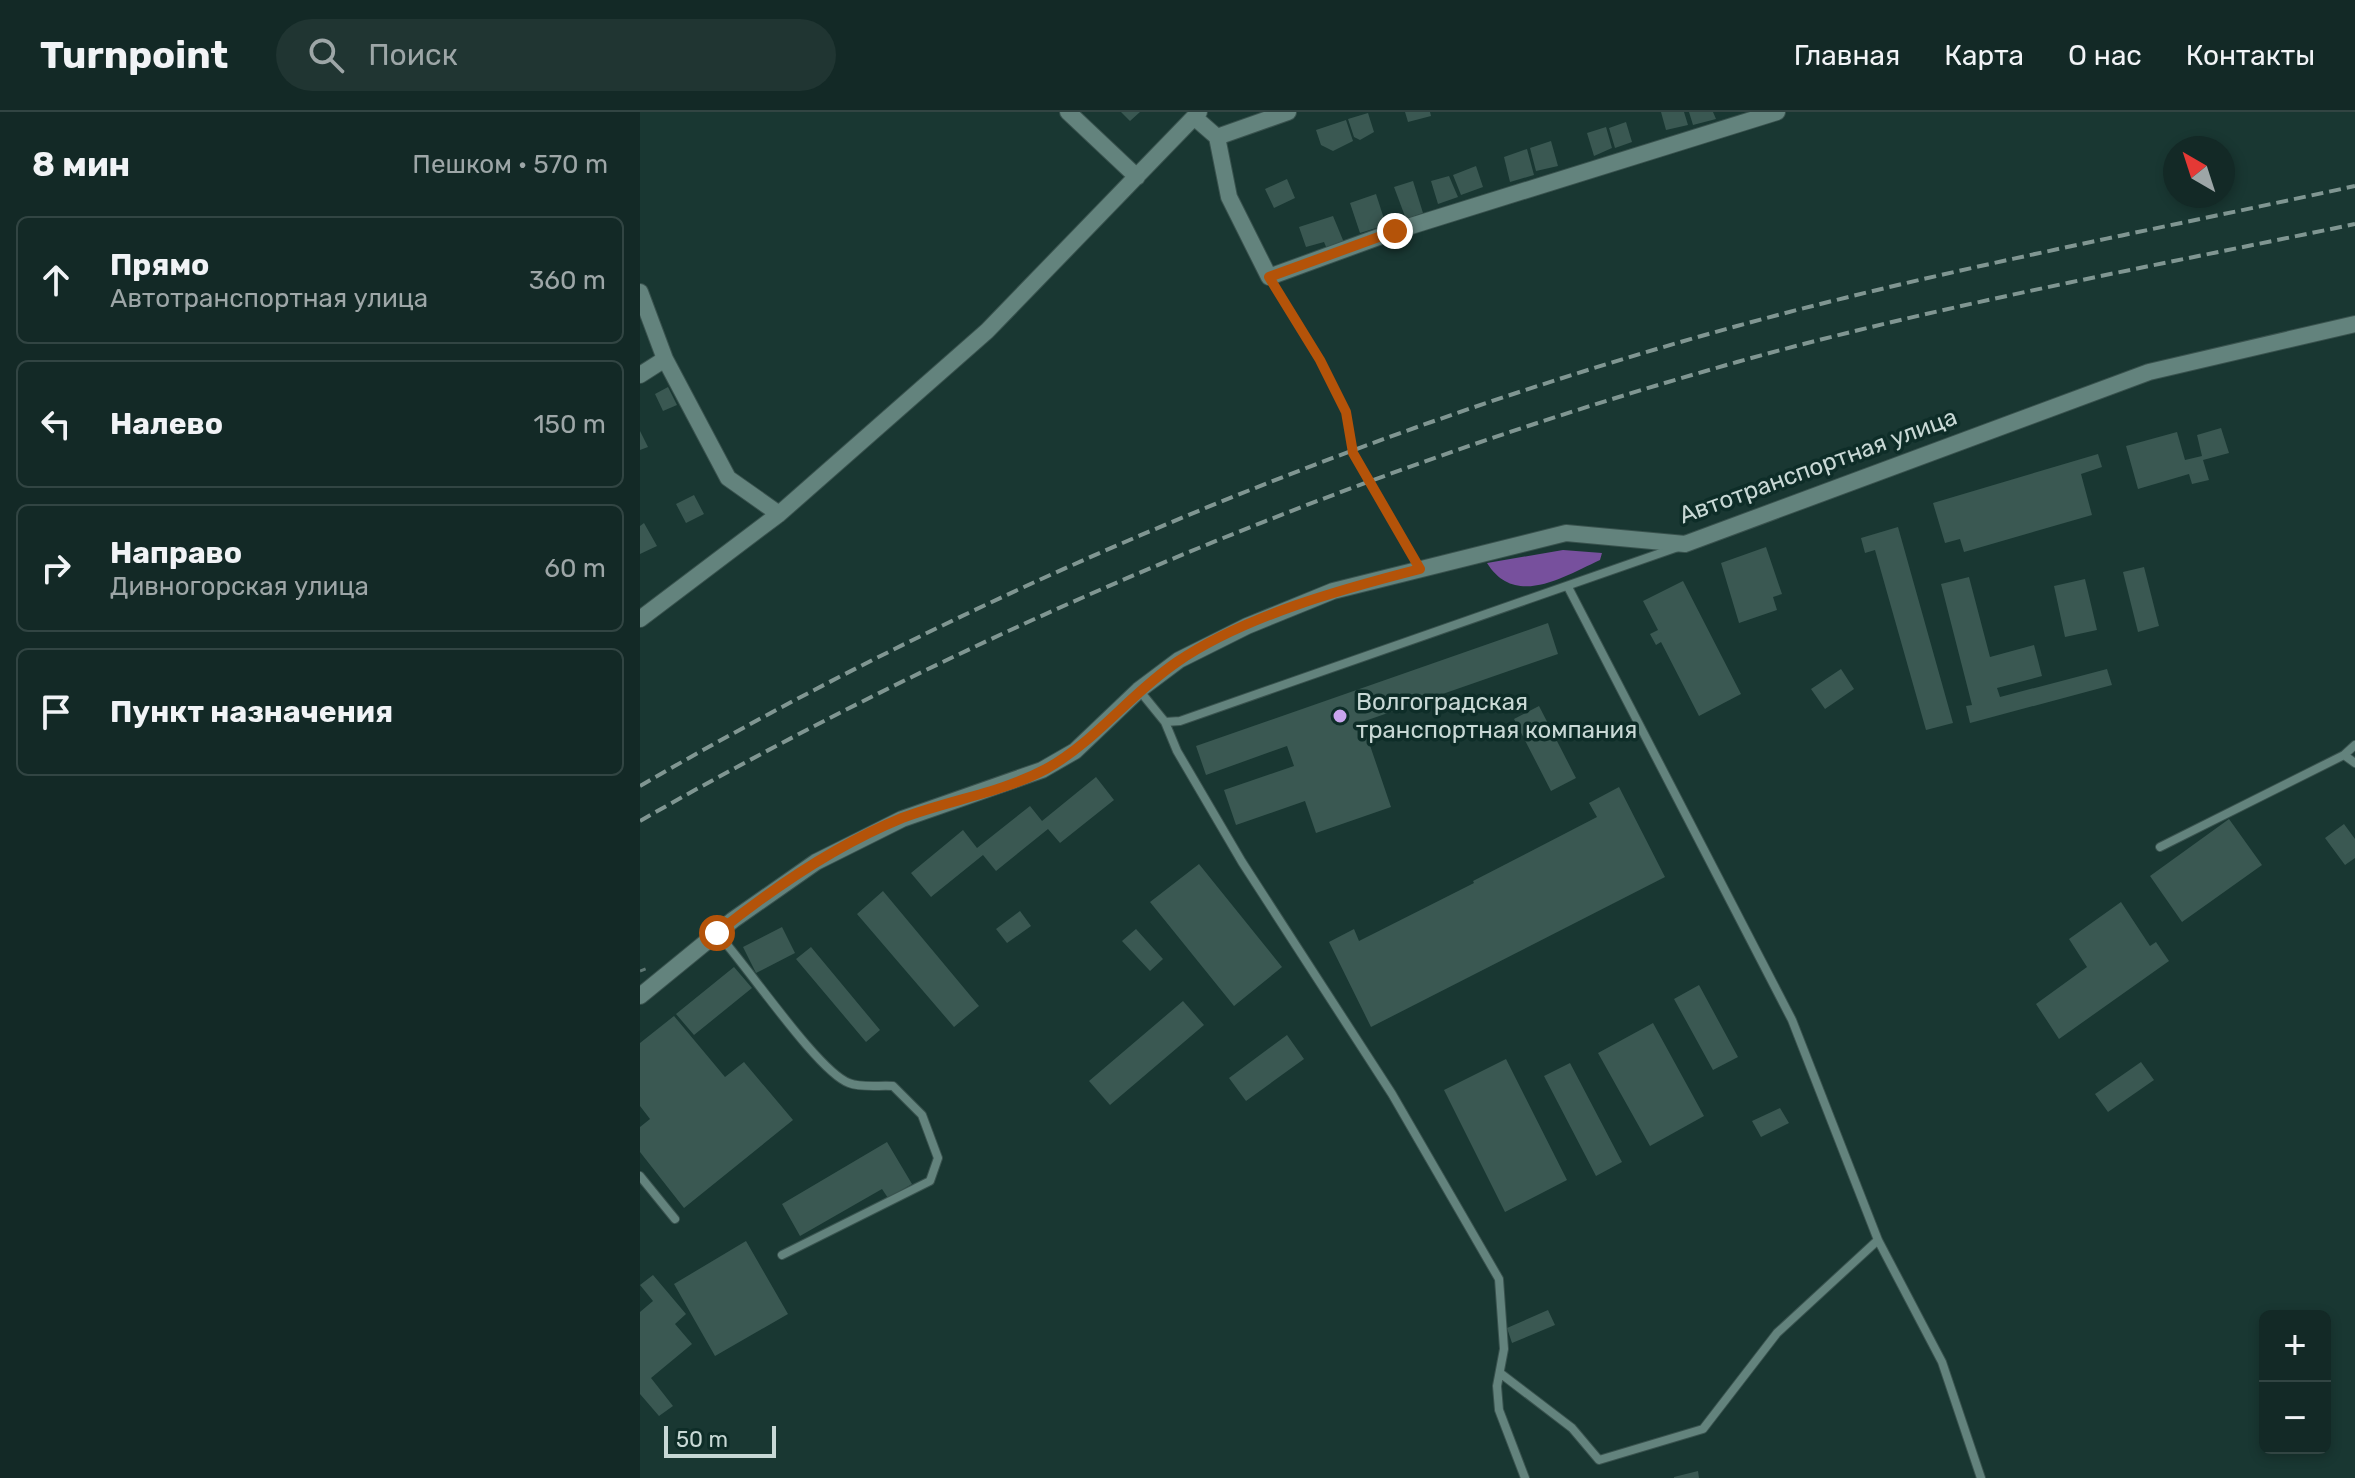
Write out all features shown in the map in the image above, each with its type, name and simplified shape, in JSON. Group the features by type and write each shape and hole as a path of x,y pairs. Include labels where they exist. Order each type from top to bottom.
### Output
{"street":[{"path":"1068,112 1137,177"},
{"path":"1217,137 1288,112"},
{"path":"640,619 779,514 987,331 1196,115 1217,137 1229,197 1269,277 1395,231 1777,112"},
{"path":"640,292 665,359 728,478 779,514"},
{"name":"Автотранспортная улица","path":"640,996 717,933 816,862 902,819 1042,770 1075,751 1139,690 1179,660 1247,626 1333,591 1566,533 1685,544 2149,372 2355,324"},
{"path":"640,375 665,359"}],"lane":[{"path":"1165,722 1180,721 1685,544"},
{"path":"1568,587 1792,1020 1878,1240 1942,1362 1981,1478"},
{"path":"1139,690 1165,722 1177,751 1242,862 1392,1094 1499,1279 1504,1349 1497,1386 1499,1410 1525,1478"},
{"path":"2160,847 2344,755 2355,745"},
{"path":"2344,755 2355,763"},
{"path":"717,933 745,962 821,1063 849,1084 893,1086 913,1105 922,1115 938,1158 930,1181 782,1255"},
{"path":"640,1176 675,1219"},
{"path":"1500,1373 1572,1428 1599,1460 1703,1429 1777,1333 1878,1240"}],"path":[{"path":"1269,277 1320,360 1346,412 1353,453 1420,569"}],"shaded area":[{"path":"1563,550 1602,553 1600,560 1540,585 1511,584 1498,576 1487,563"}],"building":[{"path":"1121,112 1140,112 1130,121"},
{"path":"1405,112 1430,112 1431,116 1408,122"},
{"path":"1661,112 1684,112 1688,125 1666,130"},
{"path":"1689,112 1713,112 1716,119 1693,125"},
{"path":"1368,113 1374,132 1360,140 1354,137 1348,119"},
{"path":"1346,120 1353,141 1333,151 1321,145 1316,130"},
{"path":"1626,122 1632,142 1615,148 1609,128"},
{"path":"1606,127 1612,148 1594,156 1587,133"},
{"path":"1551,141 1558,166 1536,171 1530,148"},
{"path":"1527,149 1534,175 1510,182 1504,157"},
{"path":"1476,166 1483,187 1461,195 1453,175"},
{"path":"1449,176 1458,197 1438,204 1431,181"},
{"path":"1287,179 1295,198 1274,208 1265,189"},
{"path":"1413,181 1423,213 1406,219 1394,187"},
{"path":"1376,194 1386,225 1360,233 1350,203"},
{"path":"1333,216 1345,245 1327,249 1324,242 1306,247 1299,227"},
{"path":"668,387 677,405 663,411 655,394"},
{"path":"2221,428 2229,453 2203,460 2209,480 2192,484 2189,474 2138,489 2126,446 2177,432 2185,460 2202,456 2197,435"},
{"path":"640,431 648,447 640,450"},
{"path":"2098,454 2102,467 2081,474 2092,515 1964,552 1960,539 1945,543 1933,503"},
{"path":"694,495 704,514 686,523 676,504"},
{"path":"644,523 657,546 640,554 640,526"},
{"path":"1898,527 1953,723 1926,730 1875,550 1865,553 1861,538"},
{"path":"1766,547 1782,594 1773,597 1777,610 1739,623 1721,563"},
{"path":"2144,567 2159,626 2138,632 2123,572"},
{"path":"1969,577 1990,657 2034,645 2042,676 1997,688 2000,697 2107,669 2112,685 1970,723 1966,706 1972,705 1941,584"},
{"path":"2085,579 2097,630 2065,637 2054,586"},
{"path":"1683,581 1741,694 1699,716 1661,642 1656,645 1650,634 1658,630 1643,601"},
{"path":"1548,623 1558,654 1362,722 1391,807 1316,833 1305,801 1236,825 1224,790 1294,766 1287,746 1206,775 1196,746"},
{"path":"1841,669 1854,689 1825,709 1811,689"},
{"path":"1539,706 1576,778 1551,791 1514,719"},
{"path":"1096,777 1114,800 1060,843 1048,829 996,871 983,855 931,897 911,873 963,830 977,848 1030,806 1042,821"},
{"path":"1619,787 1665,877 1371,1027 1329,942 1354,929 1359,941 1474,883 1597,817 1589,803"},
{"path":"2229,819 2262,865 2182,922 2150,876"},
{"path":"2344,824 2355,839 2355,858 2345,865 2325,838"},
{"path":"1199,864 1282,967 1234,1006 1150,902"},
{"path":"883,891 979,1006 954,1027 857,914"},
{"path":"2121,902 2150,946 2156,942 2169,961 2059,1039 2036,1004 2087,967 2069,939"},
{"path":"1020,911 1031,926 1007,943 996,929"},
{"path":"782,927 795,953 756,973 743,947"},
{"path":"1136,929 1163,959 1150,971 1122,941"},
{"path":"811,947 880,1030 866,1042 796,959"},
{"path":"734,967 752,988 694,1035 676,1014"},
{"path":"1699,985 1738,1057 1713,1070 1674,999"},
{"path":"1183,1001 1204,1025 1110,1105 1089,1081"},
{"path":"674,1016 725,1077 744,1062 793,1120 684,1208 640,1152 640,1127 650,1119 640,1106 640,1043"},
{"path":"1653,1023 1704,1116 1650,1146 1598,1053"},
{"path":"1287,1035 1304,1059 1246,1101 1229,1078"},
{"path":"1506,1059 1567,1180 1505,1212 1444,1090"},
{"path":"2141,1062 2154,1080 2108,1112 2095,1094"},
{"path":"1570,1063 1622,1162 1596,1176 1544,1076"},
{"path":"1780,1108 1789,1123 1761,1137 1752,1121"},
{"path":"887,1142 912,1184 888,1198 882,1189 800,1236 782,1204"},
{"path":"746,1241 788,1314 715,1356 674,1284"},
{"path":"653,1275 686,1314 675,1324 692,1344 651,1378 673,1406 659,1416 640,1394 640,1312 653,1301 640,1285"},
{"path":"1548,1310 1555,1325 1512,1343 1507,1328"},
{"path":"1698,1471 1699,1478 1674,1478 1674,1477"}],"railway":[{"path":"640,786 902,645 1037,581 1313,465 1453,414 1595,368 1813,306 1967,269 2355,186"},
{"path":"640,821 770,749 903,681 1038,618 1174,558 1453,452 1594,405 1813,341 2045,288 2355,224"}],"place":[{"name":"Волгоградская транспортная компания","path":"1340,716"}],"route":[{"path":"717,933 816,862 902,819 999,788 1042,770 1075,751 1139,690 1179,660 1247,626 1333,591 1420,569 1353,453 1346,412 1320,360 1269,277 1395,231"}]}
